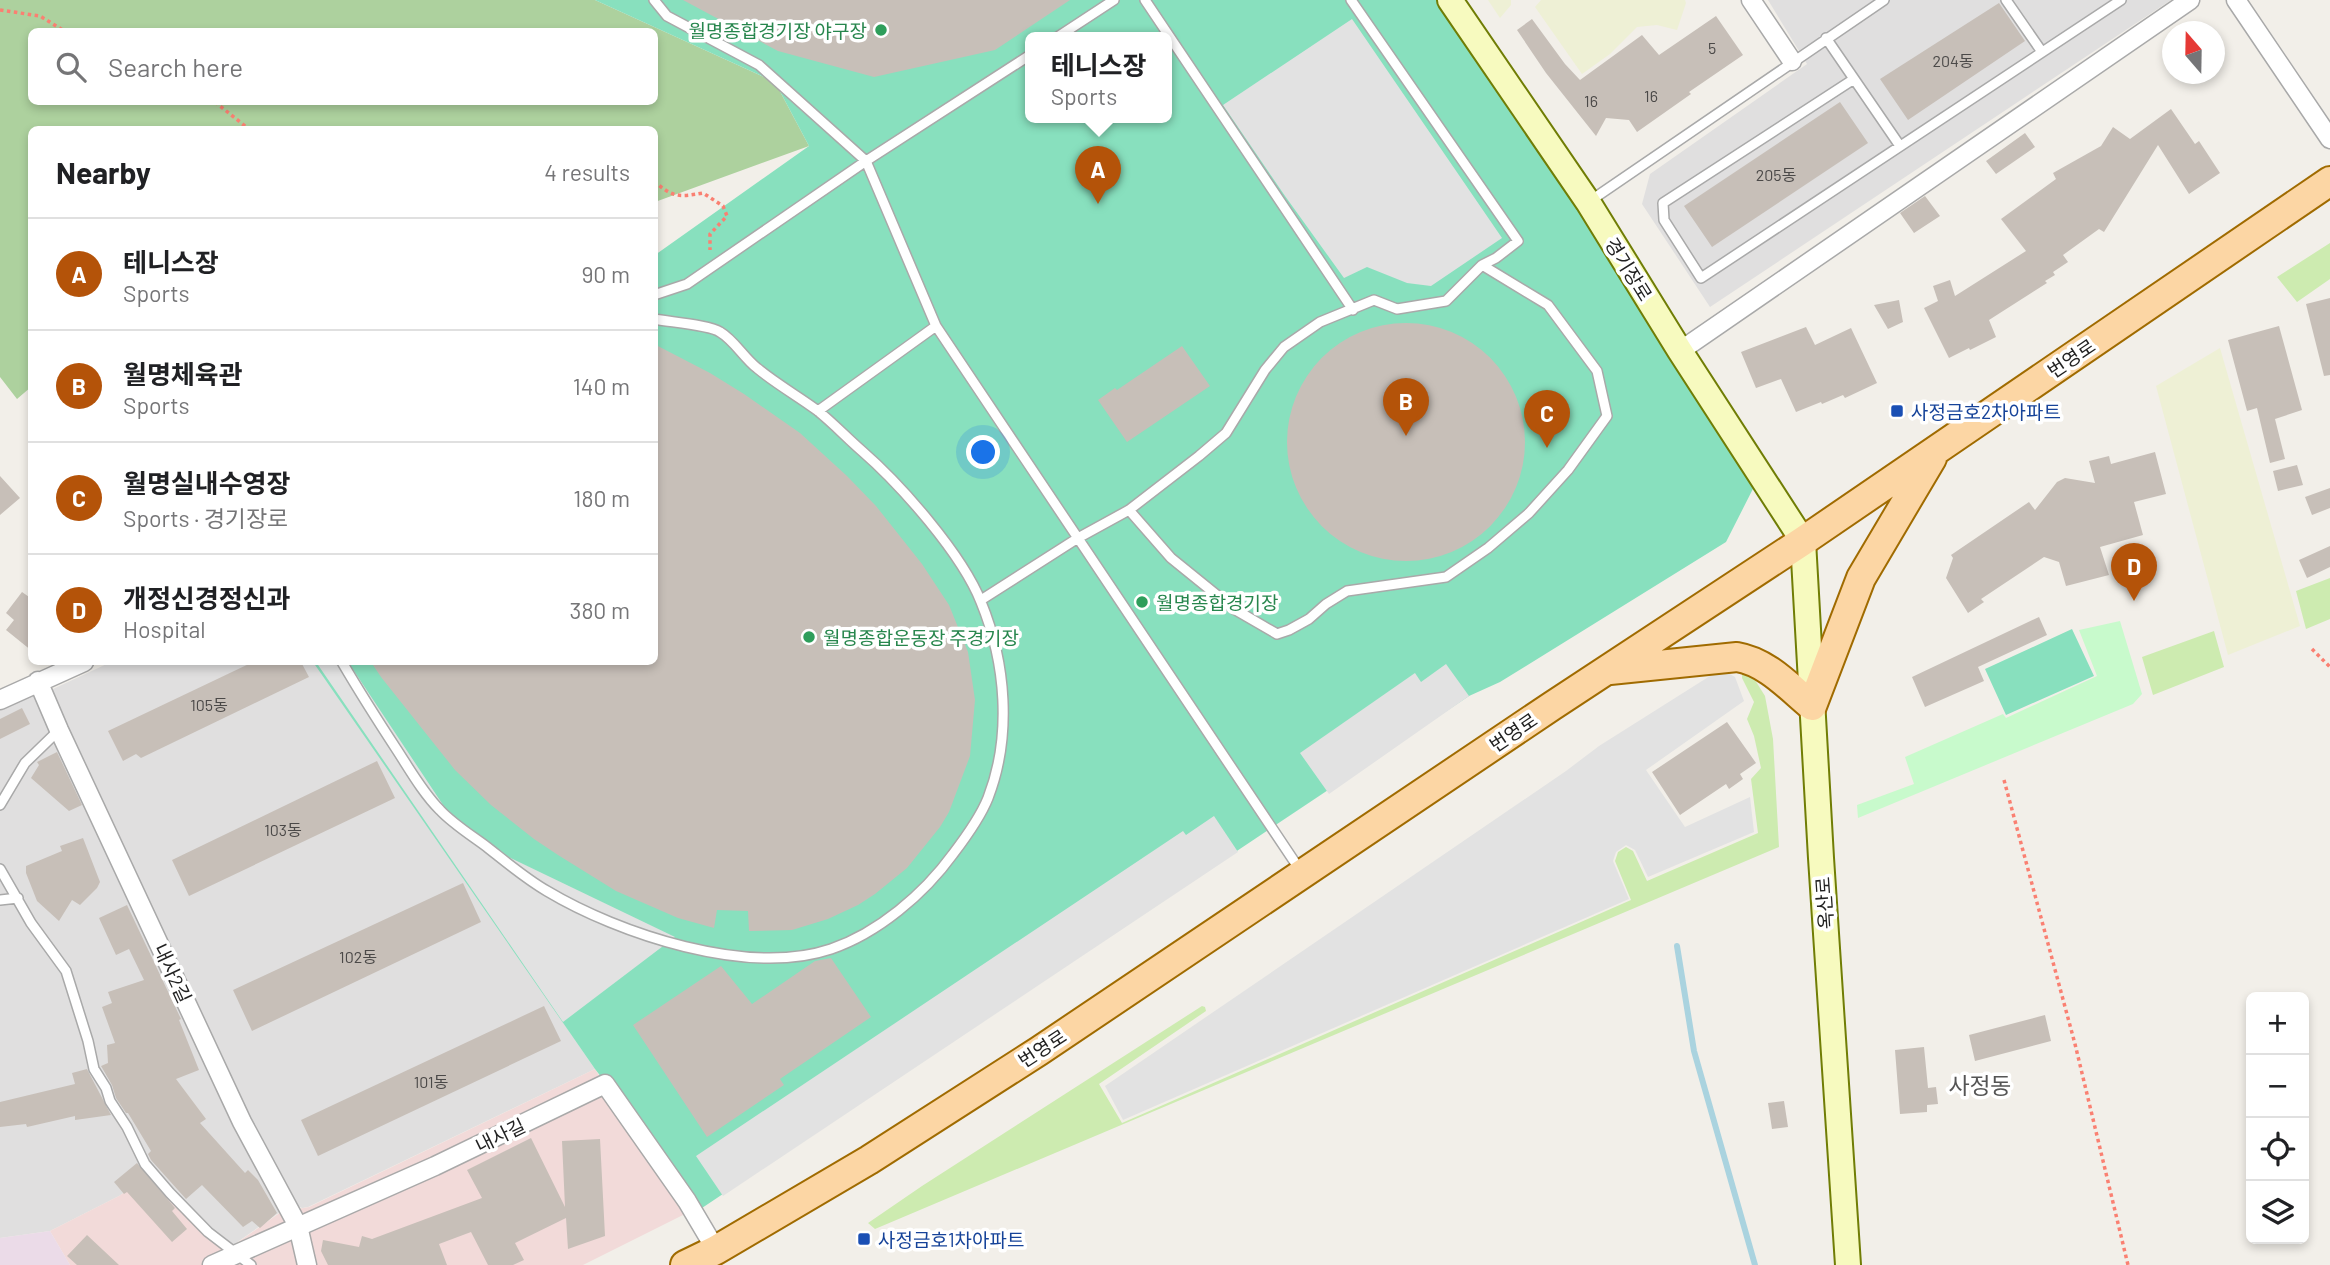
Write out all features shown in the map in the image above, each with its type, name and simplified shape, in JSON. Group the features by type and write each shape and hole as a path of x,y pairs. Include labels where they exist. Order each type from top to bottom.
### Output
{"main road":[{"name":"경기장로","path":"1450,0 1588,202 1680,351 1803,541"},
{"name":"번영로","path":"685,1265 716,1250 891,1146 1039,1051 1803,541 2330,181"},
{"path":"1606,670 1737,657 1751,659 1768,669 1812,706 1861,578 1937,450"},
{"name":"옥산로","path":"1803,541 1848,1265"}],"street":[{"path":"1751,0 1792,61"},
{"path":"1680,351 2190,0"},
{"path":"2236,0 2330,139"},
{"path":"0,700 77,665"},
{"name":"내사2길","path":"38,681 242,1122 298,1226 307,1265"},
{"name":"내사길","path":"212,1265 244,1259 298,1226 435,1166 605,1084 687,1201 716,1250"}],"lane":[{"path":"654,0 667,16 759,65 866,162 936,326 1303,875"},
{"path":"1065,32 1114,0"},
{"path":"1144,0 1166,32"},
{"path":"981,600 1078,538 1129,510 1199,456 1226,433 1265,370 1284,347 1320,322 1374,300 1397,309 1446,301 1482,265 1518,241 1351,0"},
{"path":"1588,202 1884,0"},
{"path":"2007,0 2042,52"},
{"path":"1854,79 1663,203 1664,220 1701,278 2121,0"},
{"path":"1826,38 1900,146"},
{"path":"1172,42 1353,310"},
{"path":"658,294 687,284 710,270 866,162 1025,58"},
{"path":"1129,510 1171,558 1234,609 1277,634 1309,619 1347,591 1446,577 1471,560 1529,513 1568,470 1607,416 1597,371 1548,306 1482,265"},
{"path":"344,665 414,777 440,811 544,890 620,927 659,940 721,953 757,957 794,956 831,949 864,933 923,891 970,830 987,800 996,772 1002,736 1004,693 996,646 981,600 961,565 922,513 875,462 818,411 755,367 719,331 658,320"},
{"path":"818,411 936,326"},
{"path":"0,805 26,763 59,730"},
{"path":"0,869 31,923 66,971 89,1041 94,1069 145,1164 208,1232 244,1259"},
{"path":"0,900 18,898"}],"path":[{"path":"0,10 40,16 60,28"},
{"path":"219,105 245,126"},
{"path":"658,185 665,191 680,197 703,193 723,206 727,216 710,234 710,270"},
{"path":"2312,649 2330,667"},
{"path":"2004,780 2075,1044 2129,1265"}],"shaded area":[{"path":"1768,0 2171,0 1710,307 1642,204 1650,174 1807,64"},
{"path":"1352,19 1502,238 1431,286 1407,283 1367,267 1344,278 1223,105"},
{"path":"1446,664 1469,696 1329,794 1300,753 1415,673 1421,682"},
{"path":"105,665 317,665 595,1069 308,1207 302,1208 293,1203 226,1250 147,1177 119,1196 50,1231 0,1238 0,706 53,689"},
{"path":"318,665 350,665 463,835 675,937 563,1022"},
{"path":"1721,669 1735,677 1744,701 1646,770 1685,827 1750,797 1754,832 1648,877 1635,850 1626,845 1616,852 1613,861 1629,899 1123,1120 1105,1086 1599,746"},
{"path":"1214,816 1238,852 723,1196 696,1156 1183,831 1186,835"},
{"path":"595,1069 685,1214 583,1265 70,1265 50,1231 119,1196 147,1177 227,1250 281,1212 309,1207"},
{"path":"50,1231 70,1265 0,1265 0,1238"}],"green space":[{"path":"0,0 595,0 656,28 28,28 28,105 658,105 658,29 775,82 809,146 658,201 658,126 28,126 28,390 17,399 0,377"},
{"name":"월명종합경기장","path":"595,0 1450,0 1761,473 1726,542 1500,682 1469,696 702,1208 595,1069 315,665 658,665 658,253 809,146 775,82"},
{"path":"1488,0 1511,0 1511,5 1500,18"},
{"path":"1541,0 1685,0 1686,3 1677,30 1657,25 1637,27 1610,54 1582,74 1535,7"},
{"path":"2330,243 2330,279 2297,302 2277,277"},
{"path":"2220,348 2300,626 2228,655 2156,386"},
{"path":"2330,578 2330,619 2306,629 2296,591"},
{"path":"2120,621 2142,694 2133,704 1858,818 1857,805 1914,784 1905,757 2003,714 2006,718 2097,676 2079,630"},
{"path":"2072,629 2094,676 2006,715 1985,669"},
{"path":"2214,631 2224,667 2153,695 2142,657"},
{"path":"1742,672 1755,680 1765,696 1773,739 1779,847 875,1229 868,1223 1202,1006 1206,1011 1099,1084 1122,1123 1631,900 1615,861 1618,852 1626,847 1633,851 1647,881 1758,833 1751,779 1761,768 1747,719 1754,702 1742,678"}],"building":[{"name":"월명종합경기장 야구장","path":"683,0 1070,0 995,50 874,77 778,51"},
{"path":"1999,3 2025,41 1908,120 1880,79"},
{"path":"1716,16 1743,55 1637,132 1629,120 1606,118 1596,136 1546,73 1517,30 1532,19 1580,80 1642,35 1659,55"},
{"path":"1840,102 1868,143 1712,247 1684,206"},
{"path":"2171,109 2195,144 2199,141 2220,173 2189,194 2158,145 2104,232 2099,229 2063,255 2068,262 2053,272 2055,275 2045,281 2047,283 1989,320 1996,337 1949,358 1924,308 1938,301 1933,286 1950,280 1955,296 2026,251 2001,219 2056,179 2053,173 2101,146 2113,127 2130,139"},
{"path":"2025,133 2035,147 1996,174 1986,161"},
{"path":"1925,196 1940,216 1914,233 1900,213"},
{"path":"2330,298 2330,375 2324,376 2306,304"},
{"path":"1899,300 1903,322 1888,329 1874,305"},
{"path":"1406,323 1451,332 1472,343 1490,358 1505,376 1516,397 1525,442 1516,487 1505,508 1490,526 1472,541 1451,552 1406,561 1361,552 1340,541 1322,526 1307,508 1296,487 1287,442 1296,397 1307,376 1322,358 1340,343 1361,332"},
{"path":"2279,326 2302,410 2275,419 2285,459 2270,463 2257,408 2247,411 2228,340"},
{"path":"1806,327 1815,345 1851,328 1877,383 1845,398 1843,395 1796,412 1781,379 1756,388 1741,352"},
{"name":"월명종합운동장 주경기장","path":"658,346 710,373 800,433 876,506 922,564 949,605 968,652 975,700 970,756 949,812 907,868 858,905 828,919 792,930 749,931 748,911 717,910 714,928 678,918 616,891 534,839 491,805 455,770 373,665 658,665"},
{"path":"1182,346 1210,386 1127,442 1098,400"},
{"path":"2155,452 2166,494 2134,502 2143,535 2100,547 2109,575 2066,586 2059,562 2044,557 1981,599 1984,602 1968,613 1946,578 1953,558 1951,555 2029,502 2035,510 2057,482 2065,478 2095,483 2089,461 2109,456 2111,464"},
{"path":"2297,465 2303,485 2278,491 2273,471"},
{"path":"0,476 20,498 0,515"},
{"path":"2330,488 2330,508 2312,515 2305,497"},
{"path":"2330,546 2330,567 2307,578 2299,560"},
{"path":"22,592 28,596 28,648 6,630 14,620 6,613"},
{"path":"2039,617 2047,635 1978,667 1984,681 1925,707 1912,677"},
{"path":"247,665 303,665 309,677 141,758 136,754 123,761 108,731"},
{"path":"22,708 30,724 0,739 0,719"},
{"path":"1727,722 1756,763 1740,774 1743,779 1729,789 1726,784 1680,815 1652,772"},
{"path":"57,752 82,805 69,811 31,778 39,765 37,762"},
{"path":"377,761 395,798 189,896 172,860"},
{"path":"83,838 100,882 80,905 72,900 59,921 37,901 26,866 62,851 60,846"},
{"path":"463,883 481,922 252,1031 233,990"},
{"path":"127,905 181,1019 179,1020 199,1070 176,1079 206,1119 200,1123 245,1173 248,1170 258,1180 277,1213 260,1228 252,1221 243,1227 202,1185 186,1199 151,1160 148,1154 151,1151 116,1098 101,1066 108,1063 107,1045 115,1043 102,1007 112,1003 108,992 144,980 129,949 116,955 99,918"},
{"path":"831,958 871,1017 780,1079 784,1085 707,1137 633,1025 721,966 752,1004 815,961"},
{"path":"544,1006 561,1041 318,1156 301,1120"},
{"path":"2045,1015 2051,1041 1975,1061 1969,1035"},
{"path":"1924,1047 1928,1088 1936,1087 1938,1104 1927,1105 1927,1112 1900,1114 1895,1050"},
{"path":"87,1069 111,1115 75,1120 75,1116 27,1127 26,1124 0,1127 0,1102 75,1084 72,1073"},
{"path":"1784,1101 1788,1127 1772,1129 1768,1103"},
{"path":"531,1138 565,1207 562,1141 600,1139 605,1236 568,1249 566,1218 515,1243 524,1260 513,1265 488,1265 471,1232 439,1244 447,1265 328,1265 321,1251 323,1240 359,1247 362,1236 372,1239 482,1198 467,1170"},
{"path":"137,1163 175,1208 172,1211 187,1229 172,1242 127,1192 124,1194 114,1182"},
{"path":"87,1235 119,1265 77,1265 67,1256"}],"waterway":[{"path":"1677,946 1694,1051 1755,1265"}],"place":[{"name":"월명종합경기장 야구장","path":"881,30"},
{"name":"테니스장","path":"1098,204"},
{"name":"사정금호2차아파트","path":"1897,411"},
{"name":"월명체육관","path":"1406,436"},
{"name":"월명실내수영장","path":"1547,448"},
{"name":"개정신경정신과","path":"2134,601"},
{"name":"월명종합경기장","path":"1142,602"},
{"name":"월명종합운동장 주경기장","path":"809,637"},
{"name":"사정금호1차아파트","path":"864,1239"}],"district":[{"name":"사정동","path":"1980,1085"}]}
